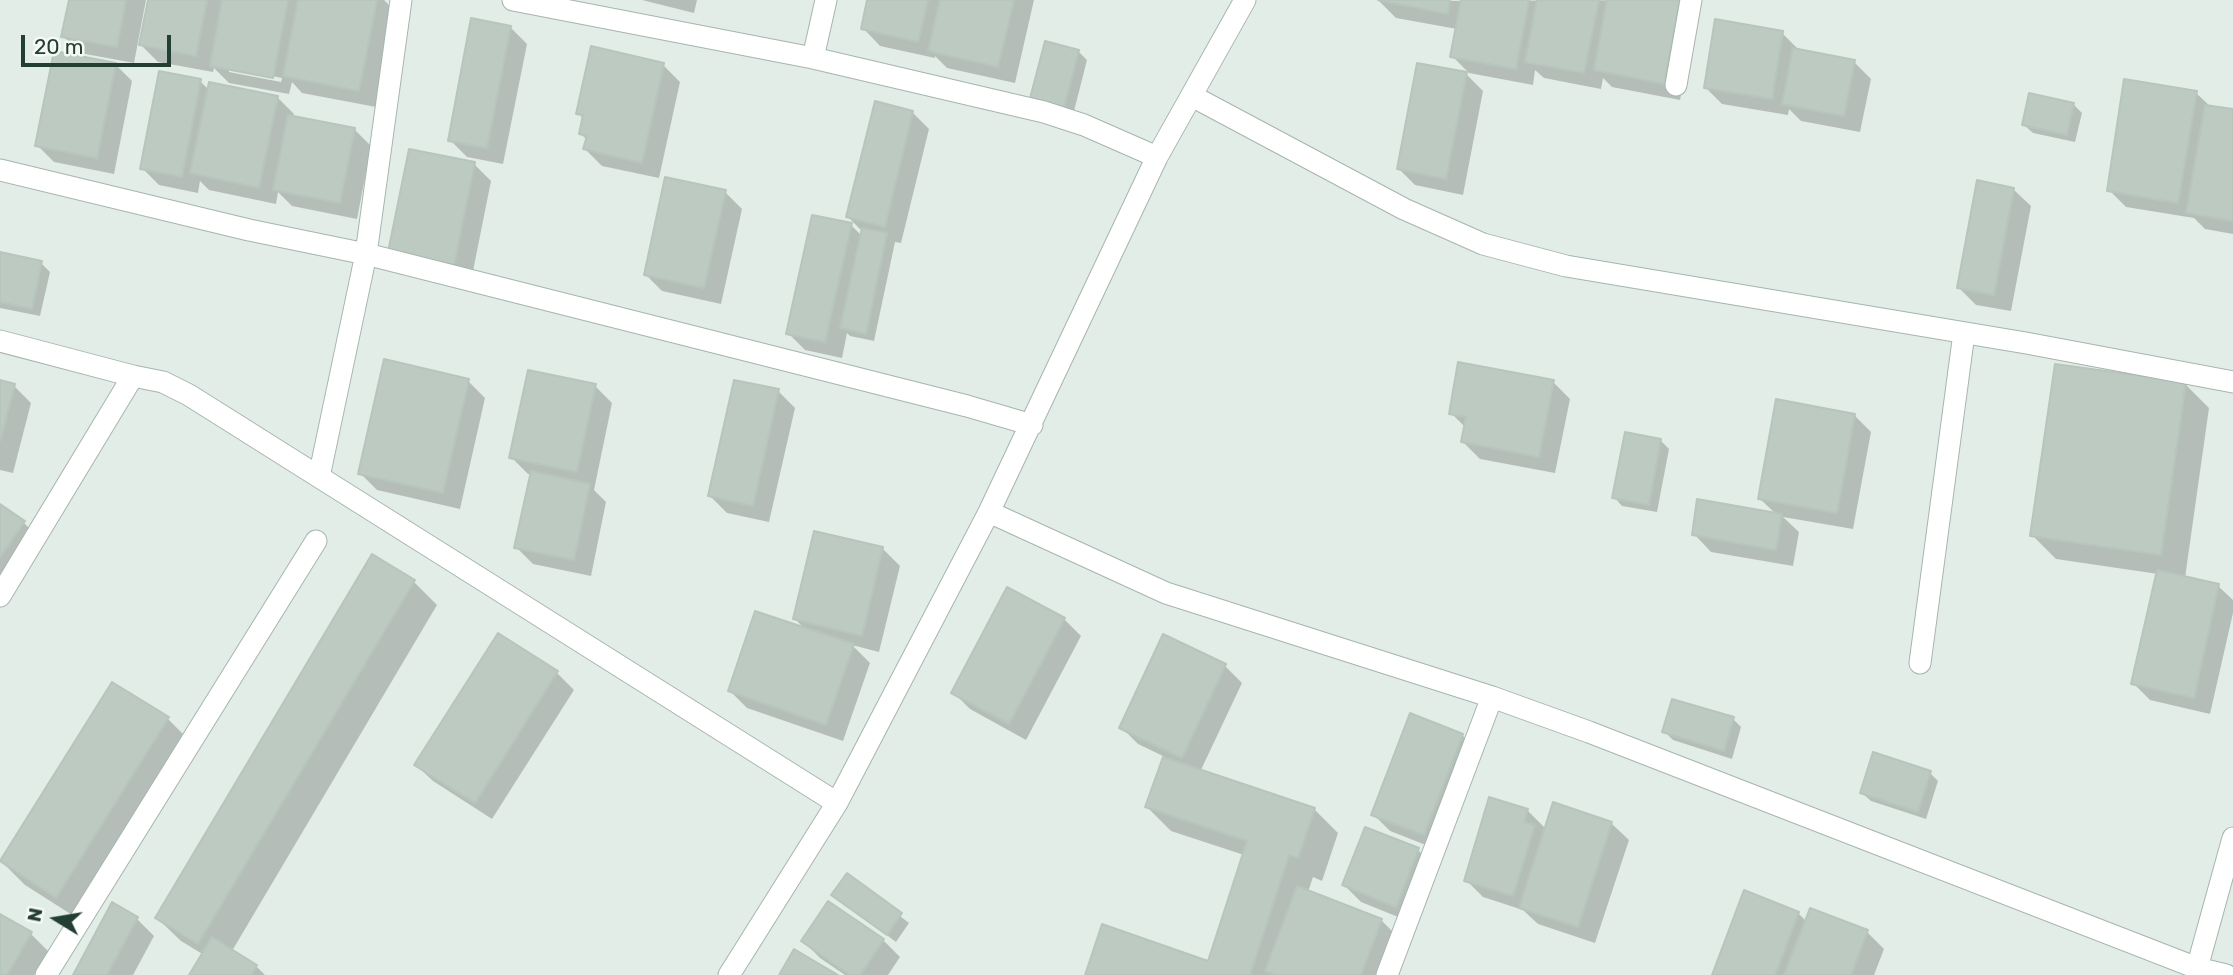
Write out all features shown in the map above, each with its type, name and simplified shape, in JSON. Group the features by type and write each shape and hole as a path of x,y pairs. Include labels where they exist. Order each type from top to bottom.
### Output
{"street":[{"path":"319,477 366,254 401,0"},
{"path":"513,0 548,4 813,58 1044,112 1084,125 1157,157"},
{"path":"813,58 825,0"},
{"path":"729,975 837,803 989,512 1157,157 1245,0"},
{"path":"1676,85 1690,0"},
{"path":"1192,96 1404,209 1483,244 1566,266 1964,333 2233,382"},
{"path":"0,170 249,230 366,254 1032,425"},
{"path":"1920,663 1964,333"},
{"path":"0,341 163,382 189,395 837,803"},
{"path":"0,596 134,376"},
{"path":"989,512 1166,593 1492,697 1589,732 2197,968 2226,975"},
{"path":"46,975 316,541"},
{"path":"1387,975 1492,697"},
{"path":"2197,968 2233,838"}],"building":[{"path":"69,0 126,0 117,47 61,37"},
{"path":"148,0 207,0 196,56 139,45"},
{"path":"222,0 288,0 273,78 210,66"},
{"path":"298,0 377,0 359,91 283,76"},
{"path":"867,0 928,0 918,42 861,29"},
{"path":"940,0 1014,0 998,67 928,51"},
{"path":"1378,0 1450,0 1448,14"},
{"path":"1461,0 1529,0 1516,69 1450,57"},
{"path":"1537,0 1599,0 1584,73 1525,62"},
{"path":"1607,0 1680,0 1664,84 1594,70"},
{"path":"471,18 511,26 487,148 448,141"},
{"path":"1715,19 1783,31 1772,99 1704,88"},
{"path":"1045,41 1079,50 1062,115 1028,106"},
{"path":"591,46 664,63 642,163 583,149 587,136 579,134 583,115 576,114"},
{"path":"1793,48 1855,60 1844,116 1782,104"},
{"path":"54,51 116,63 97,158 35,146"},
{"path":"1417,63 1467,72 1446,179 1397,169"},
{"path":"159,71 201,79 182,177 140,169"},
{"path":"2124,79 2197,91 2178,203 2107,191"},
{"path":"209,82 278,96 259,188 190,173"},
{"path":"2029,93 2074,103 2067,135 2022,125"},
{"path":"875,101 913,111 885,227 846,217"},
{"path":"2205,105 2233,109 2233,221 2186,213"},
{"path":"288,115 355,128 340,203 273,190"},
{"path":"409,149 475,162 454,265 388,252"},
{"path":"665,177 726,190 704,288 644,275"},
{"path":"1977,180 2014,188 1994,295 1957,288"},
{"path":"812,215 852,223 825,342 786,334"},
{"path":"862,228 887,233 866,334 840,328"},
{"path":"0,252 42,261 32,309 0,302"},
{"path":"384,359 469,379 443,493 358,474"},
{"path":"1458,362 1554,380 1539,457 1461,442 1466,417 1449,414"},
{"path":"2055,364 2186,382 2161,555 2030,536"},
{"path":"528,370 596,384 577,472 509,458"},
{"path":"0,380 15,384 0,441"},
{"path":"734,380 779,389 753,506 708,496"},
{"path":"1776,399 1855,414 1837,513 1758,499"},
{"path":"1625,432 1661,439 1649,505 1612,498"},
{"path":"531,471 590,484 574,560 514,548"},
{"path":"1697,499 1782,514 1776,550 1692,535"},
{"path":"0,504 25,521 0,557"},
{"path":"814,531 883,547 862,636 793,619"},
{"path":"372,554 415,580 198,944 155,918"},
{"path":"2157,570 2219,584 2194,698 2131,684"},
{"path":"1007,587 1065,618 1009,724 951,693"},
{"path":"755,611 854,644 826,725 728,691"},
{"path":"498,633 558,671 475,803 414,765"},
{"path":"1163,634 1226,664 1182,758 1119,728"},
{"path":"112,682 169,717 56,898 0,861"},
{"path":"1672,699 1734,717 1724,751 1662,732"},
{"path":"1410,713 1463,734 1424,835 1371,815"},
{"path":"1873,752 1931,771 1918,812 1860,793"},
{"path":"1163,757 1315,808 1298,858 1289,855 1250,975 1085,975 1102,924 1208,961 1247,841 1145,807"},
{"path":"1489,797 1528,809 1524,822 1535,825 1513,896 1464,881"},
{"path":"1553,802 1612,822 1578,927 1519,908"},
{"path":"1365,827 1419,848 1396,907 1342,885"},
{"path":"847,873 902,913 887,935 831,895"},
{"path":"1297,886 1382,919 1361,975 1276,975 1265,971"},
{"path":"1744,890 1799,912 1775,975 1712,975"},
{"path":"828,901 884,939 860,975 850,975 801,941"},
{"path":"112,902 138,917 107,975 73,975"},
{"path":"1810,908 1868,930 1851,975 1784,975"},
{"path":"0,914 32,932 7,975 0,975"},
{"path":"212,937 257,965 251,975 189,975"},
{"path":"794,949 838,975 779,975"}]}
